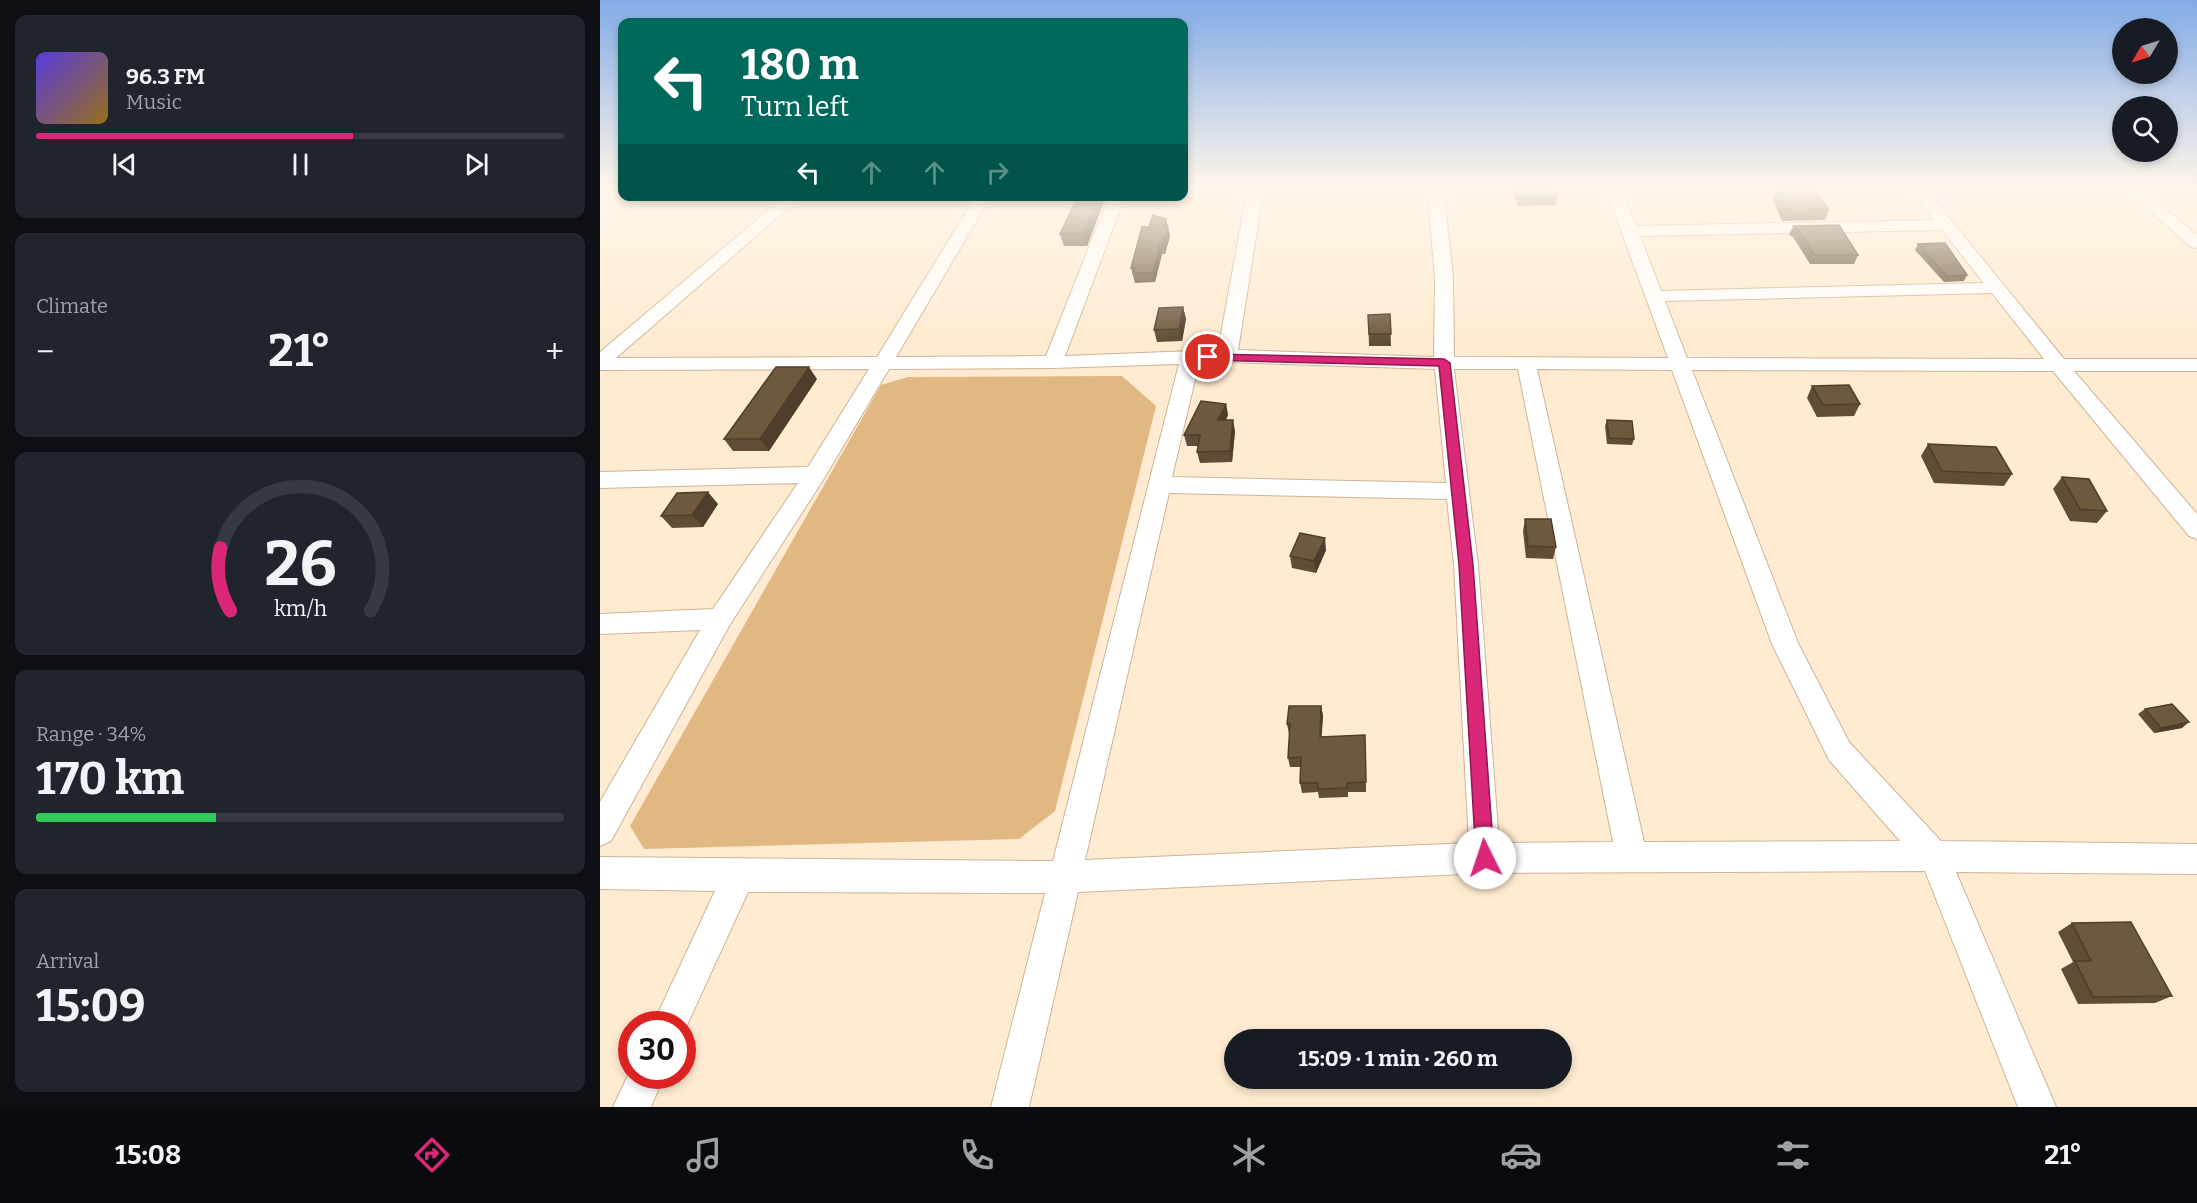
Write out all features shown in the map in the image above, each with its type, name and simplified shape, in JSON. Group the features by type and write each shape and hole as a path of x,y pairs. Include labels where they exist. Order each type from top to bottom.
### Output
{"street":[{"path":"600,363 745,239"},
{"path":"600,831 720,619 815,475 958,239"},
{"path":"1053,362 1101,239"},
{"path":"1227,356 1247,239"},
{"path":"1440,239 1444,277 1444,363 1466,565 1485,858"},
{"path":"1632,239 1785,644 1839,751 1934,856 2037,1107"},
{"path":"1958,239 2059,365 2197,530"},
{"path":"1655,296 1996,288"},
{"path":"600,363 1053,362 1227,356 1444,363 2197,365"},
{"path":"1010,1107 1190,358"},
{"path":"1526,363 1632,857"},
{"path":"600,480 815,475"},
{"path":"1158,485 1458,491"},
{"path":"600,624 720,619"},
{"path":"600,873 739,876 1066,877 1485,858 1934,856 2197,860"},
{"path":"676,1011 739,876"},
{"path":"632,1107 640,1089"}],"shaded area":[{"path":"1122,376 1156,406 1055,811 1019,839 644,849 630,826 881,385 908,377"}],"building":[{"path":"1139,239 1164,239 1160,245 1153,273 1133,273 1135,268 1131,268"},
{"path":"1804,239 1848,239 1858,255 1814,255"},
{"path":"1945,243 1967,275 1947,276 1918,244"},
{"path":"1183,307 1179,329 1154,330 1159,308"},
{"path":"1390,314 1391,334 1369,334 1368,315"},
{"path":"776,367 809,367 760,439 724,439"},
{"path":"1849,385 1860,404 1823,405 1812,386"},
{"path":"1201,401 1226,404 1218,420 1233,420 1230,451 1197,452 1200,435 1184,435"},
{"path":"1607,420 1632,421 1634,439 1609,438"},
{"path":"1928,444 1996,447 2012,474 1942,471"},
{"path":"2062,477 2089,479 2107,511 2080,509"},
{"path":"708,492 692,515 661,516 677,493"},
{"path":"1525,519 1551,519 1556,547 1528,546"},
{"path":"1300,533 1325,538 1314,561 1290,556"},
{"path":"2172,704 2189,722 2161,728 2145,709"},
{"path":"1289,706 1321,706 1320,737 1365,735 1366,782 1347,783 1347,788 1318,789 1318,783 1300,783 1301,757 1288,758"},
{"path":"2131,922 2172,996 2093,997 2075,961 2091,961 2072,923"}],"route":[{"path":"1208,357 1444,363 1466,565 1485,858"}]}
